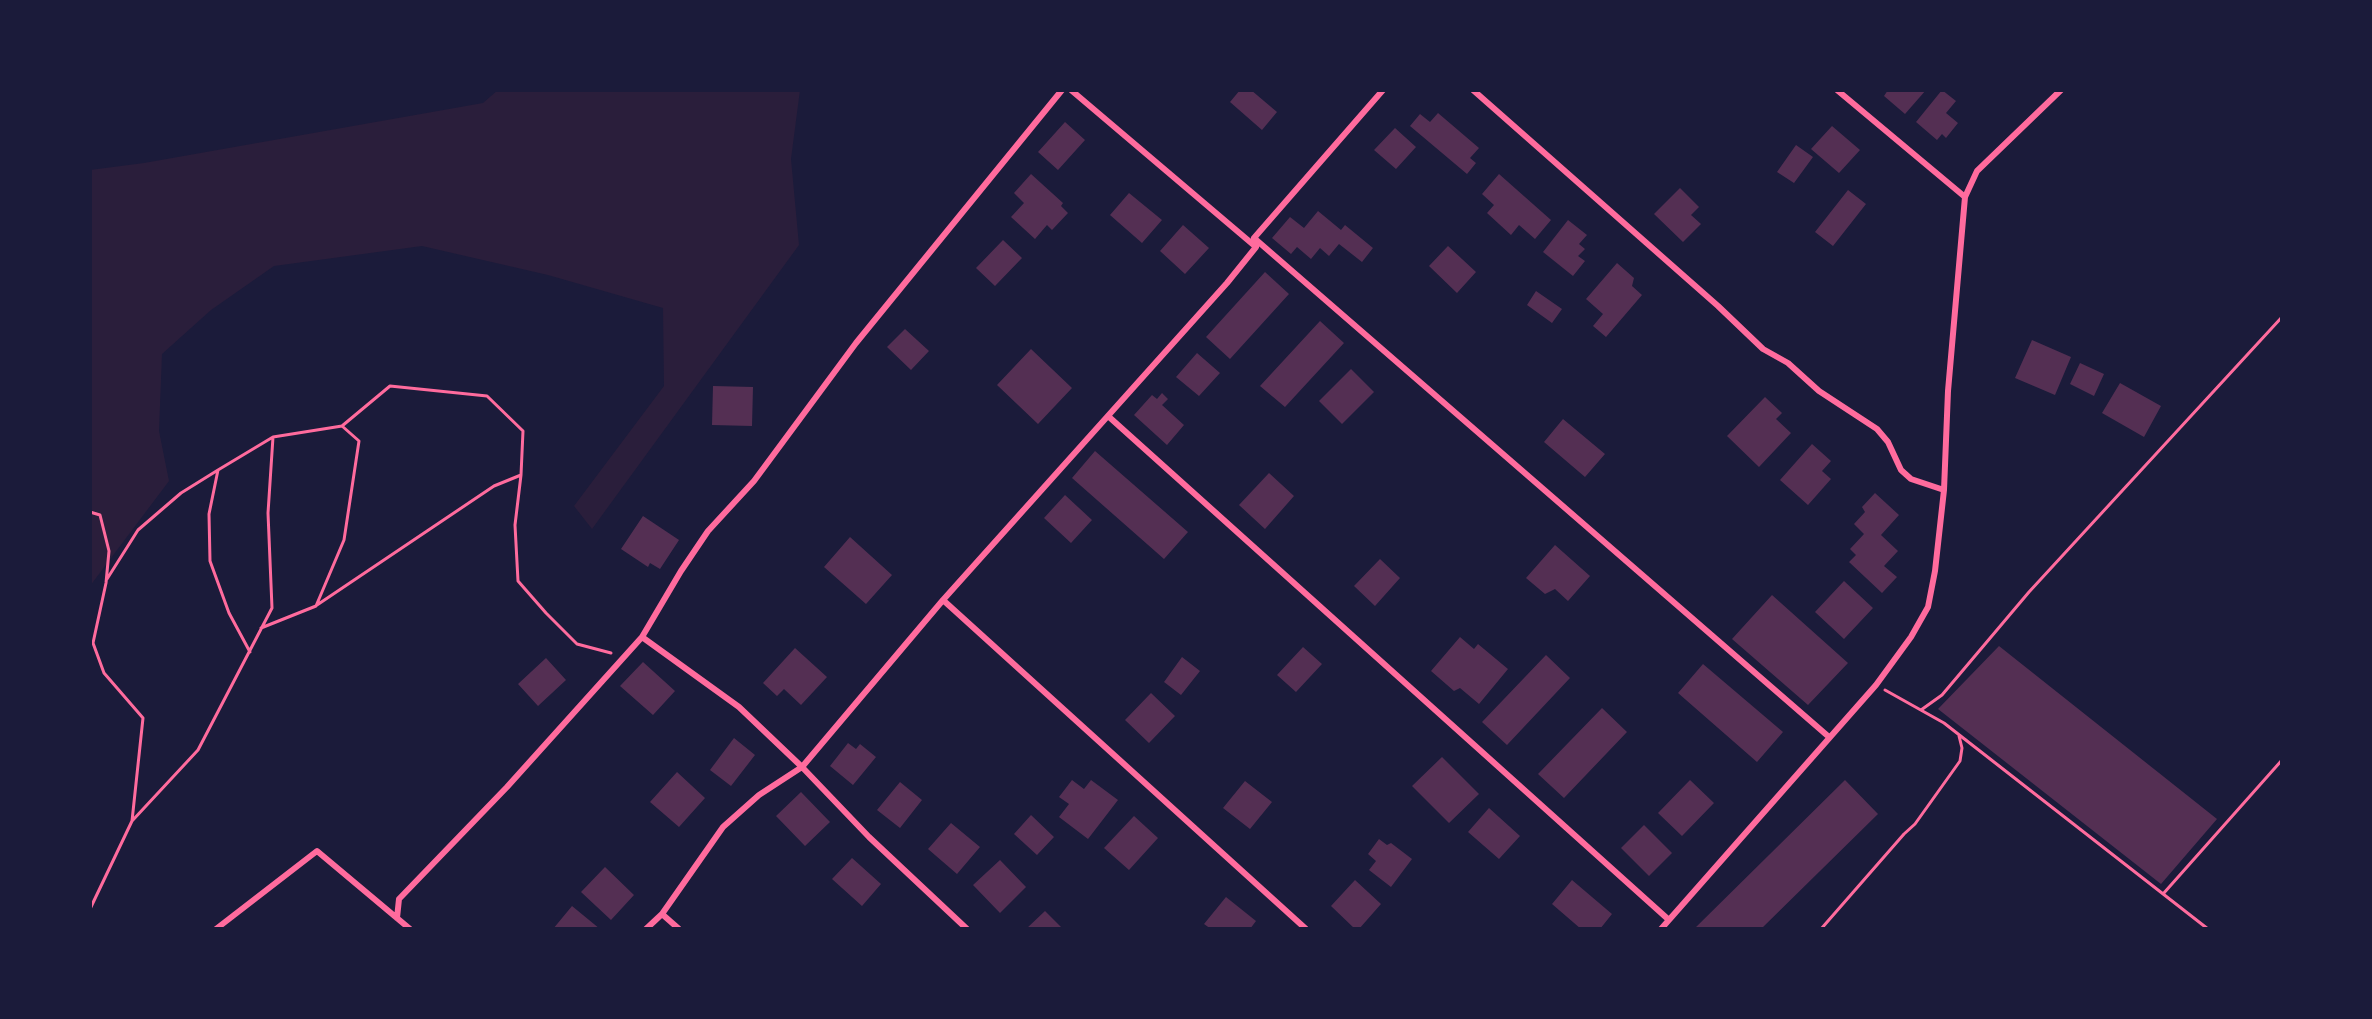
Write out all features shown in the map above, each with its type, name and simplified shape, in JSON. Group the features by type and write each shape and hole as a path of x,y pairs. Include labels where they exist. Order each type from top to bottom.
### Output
{"street":[{"path":"397,918 399,899 507,787 642,637 708,531 754,481 856,343 1062,90"},
{"path":"1071,90 1256,247"},
{"path":"1254,238 1383,90"},
{"path":"1473,90 1718,306 1763,349 1788,363 1819,391 1877,429 1888,442 1901,470 1911,479 1944,490"},
{"path":"1837,90 1965,197"},
{"path":"1661,929 1876,685 1911,637 1928,608 1935,571 1944,490 1948,391 1965,197 1977,171 2061,90"},
{"path":"1254,238 1256,247"},
{"path":"1254,238 1829,737"},
{"path":"646,929 662,914 723,827 759,795 802,767 943,600 1256,247"},
{"path":"1108,416 1669,920"},
{"path":"943,600 1306,929"},
{"path":"642,637 739,708 802,767 869,837 967,929"},
{"path":"216,929 317,851 410,929"},
{"path":"662,914 679,929"}],"path":[{"path":"1921,710 1942,695 2029,592 2282,317"},
{"path":"107,580 138,530 181,493 273,437 342,426 390,386 487,396 523,431 516,525 518,581 577,644 625,656"},
{"path":"316,606 344,540 359,441 342,426"},
{"path":"90,909 132,821 198,750 272,608 268,513 273,437"},
{"path":"218,470 209,514 210,561 229,613 250,652"},
{"path":"261,628 316,606 494,486 521,475"},
{"path":"90,512 100,515 109,551 107,580 93,643 104,673 143,718 132,821"},
{"path":"1876,685 1921,710 1958,735 2208,929"},
{"path":"1821,929 1915,824 1960,761 1962,748 1958,735"},
{"path":"2163,894 2282,760"}],"shaded area":[{"path":"498,90 800,90 791,159 799,245 592,529 574,506 664,386 663,308 548,275 422,246 274,266 211,310 162,354 159,431 169,481 90,586 90,170 144,163 483,103"}],"building":[{"path":"1240,90 1251,90 1277,112 1262,130 1230,102"},
{"path":"1888,90 1926,90 1905,114 1884,96"},
{"path":"1942,90 1956,101 1946,113 1958,123 1946,138 1942,134 1937,140 1916,122"},
{"path":"1438,113 1479,148 1470,158 1476,163 1467,174 1410,126 1420,114 1430,122"},
{"path":"1065,122 1085,140 1058,170 1038,152"},
{"path":"1832,126 1860,150 1839,173 1811,149"},
{"path":"1395,128 1416,147 1396,169 1374,150"},
{"path":"1796,145 1813,157 1794,183 1777,172"},
{"path":"1031,174 1063,203 1061,206 1068,213 1052,230 1047,225 1035,239 1011,217 1024,203 1014,193"},
{"path":"1499,174 1551,220 1535,239 1519,225 1511,235 1487,213 1494,205 1482,194"},
{"path":"1680,188 1699,207 1691,215 1701,224 1683,242 1654,214"},
{"path":"1848,190 1866,204 1833,246 1815,232"},
{"path":"1129,193 1162,220 1142,243 1110,215"},
{"path":"1318,211 1341,230 1345,225 1373,248 1362,262 1339,244 1329,256 1320,248 1311,259 1297,247 1291,254 1272,238 1290,217 1304,228"},
{"path":"1568,220 1587,235 1579,244 1585,249 1578,256 1585,261 1573,276 1543,252"},
{"path":"1183,225 1209,248 1185,274 1160,251"},
{"path":"1003,240 1022,258 995,286 976,268"},
{"path":"1448,246 1476,272 1457,293 1429,266"},
{"path":"1617,263 1634,278 1632,286 1642,295 1606,337 1593,326 1603,314 1586,299"},
{"path":"1265,272 1289,294 1230,359 1206,337"},
{"path":"1536,291 1562,309 1552,323 1527,305"},
{"path":"1320,321 1344,343 1285,407 1260,386"},
{"path":"905,329 929,351 911,370 887,347"},
{"path":"2032,340 2071,357 2055,395 2015,378"},
{"path":"1031,349 1072,388 1038,424 997,385"},
{"path":"1197,353 1220,373 1199,396 1176,377"},
{"path":"2080,363 2104,374 2094,396 2070,384"},
{"path":"1351,369 1374,392 1342,424 1319,401"},
{"path":"2120,383 2161,406 2144,437 2102,413"},
{"path":"713,386 753,387 752,426 712,425"},
{"path":"1162,393 1168,399 1162,405 1184,425 1167,445 1134,415 1152,395 1157,399"},
{"path":"1765,397 1782,413 1776,419 1791,433 1759,467 1727,436"},
{"path":"1563,419 1605,454 1585,477 1544,442"},
{"path":"1812,444 1831,461 1822,471 1831,479 1808,505 1780,480"},
{"path":"1095,451 1188,532 1164,559 1072,478"},
{"path":"1269,473 1294,496 1265,529 1239,505"},
{"path":"1875,493 1899,515 1881,535 1898,551 1884,566 1897,577 1882,593 1849,562 1856,555 1850,549 1864,534 1854,524 1865,512 1862,507"},
{"path":"1065,495 1092,520 1071,543 1044,518"},
{"path":"643,516 679,540 660,569 650,563 648,567 621,549"},
{"path":"850,537 892,575 866,604 824,567"},
{"path":"1555,545 1590,576 1568,601 1555,589 1545,594 1526,578"},
{"path":"1380,559 1400,578 1375,606 1354,586"},
{"path":"1844,581 1873,608 1844,639 1815,612"},
{"path":"1772,595 1848,663 1808,705 1732,639"},
{"path":"1460,637 1474,649 1478,644 1508,669 1479,704 1460,688 1454,691 1431,671"},
{"path":"1999,646 2217,819 2161,884 1938,709"},
{"path":"1303,647 1322,664 1296,692 1277,675"},
{"path":"795,648 827,677 801,705 784,689 777,696 763,683"},
{"path":"1546,655 1570,678 1507,745 1482,722"},
{"path":"1182,657 1200,671 1181,695 1164,682"},
{"path":"546,658 566,680 538,706 518,684"},
{"path":"643,662 675,691 653,715 620,686"},
{"path":"1703,664 1783,732 1757,762 1678,693"},
{"path":"1151,693 1175,716 1149,743 1125,720"},
{"path":"1602,708 1627,732 1564,798 1538,774"},
{"path":"734,738 755,755 731,786 710,770"},
{"path":"848,743 856,749 860,744 876,757 853,785 830,766"},
{"path":"1442,757 1479,794 1449,823 1412,786"},
{"path":"677,772 705,798 679,827 650,802"},
{"path":"1072,780 1084,789 1091,780 1118,800 1088,839 1059,817 1069,804 1059,797"},
{"path":"1690,780 1714,803 1682,836 1658,813"},
{"path":"1845,780 1878,814 1761,929 1694,929"},
{"path":"1245,781 1272,802 1250,829 1223,808"},
{"path":"900,782 922,800 900,828 877,810"},
{"path":"801,792 830,822 805,846 776,816"},
{"path":"1489,808 1520,836 1499,859 1468,832"},
{"path":"1031,815 1054,837 1037,855 1014,834"},
{"path":"1134,816 1158,838 1129,870 1104,848"},
{"path":"951,823 980,847 957,874 928,849"},
{"path":"1644,825 1672,853 1649,876 1621,848"},
{"path":"1379,839 1387,845 1391,843 1412,859 1391,887 1369,870 1376,861 1368,854"},
{"path":"852,858 881,884 862,906 832,879"},
{"path":"1000,860 1026,887 1000,913 973,885"},
{"path":"605,867 634,895 611,920 581,892"},
{"path":"1355,880 1381,904 1359,929 1355,929 1331,906"},
{"path":"1572,880 1612,914 1600,929 1581,929 1552,904"},
{"path":"1226,897 1256,921 1250,929 1211,929 1204,924"},
{"path":"572,906 600,929 553,929"},
{"path":"1045,911 1063,929 1026,929"}]}
